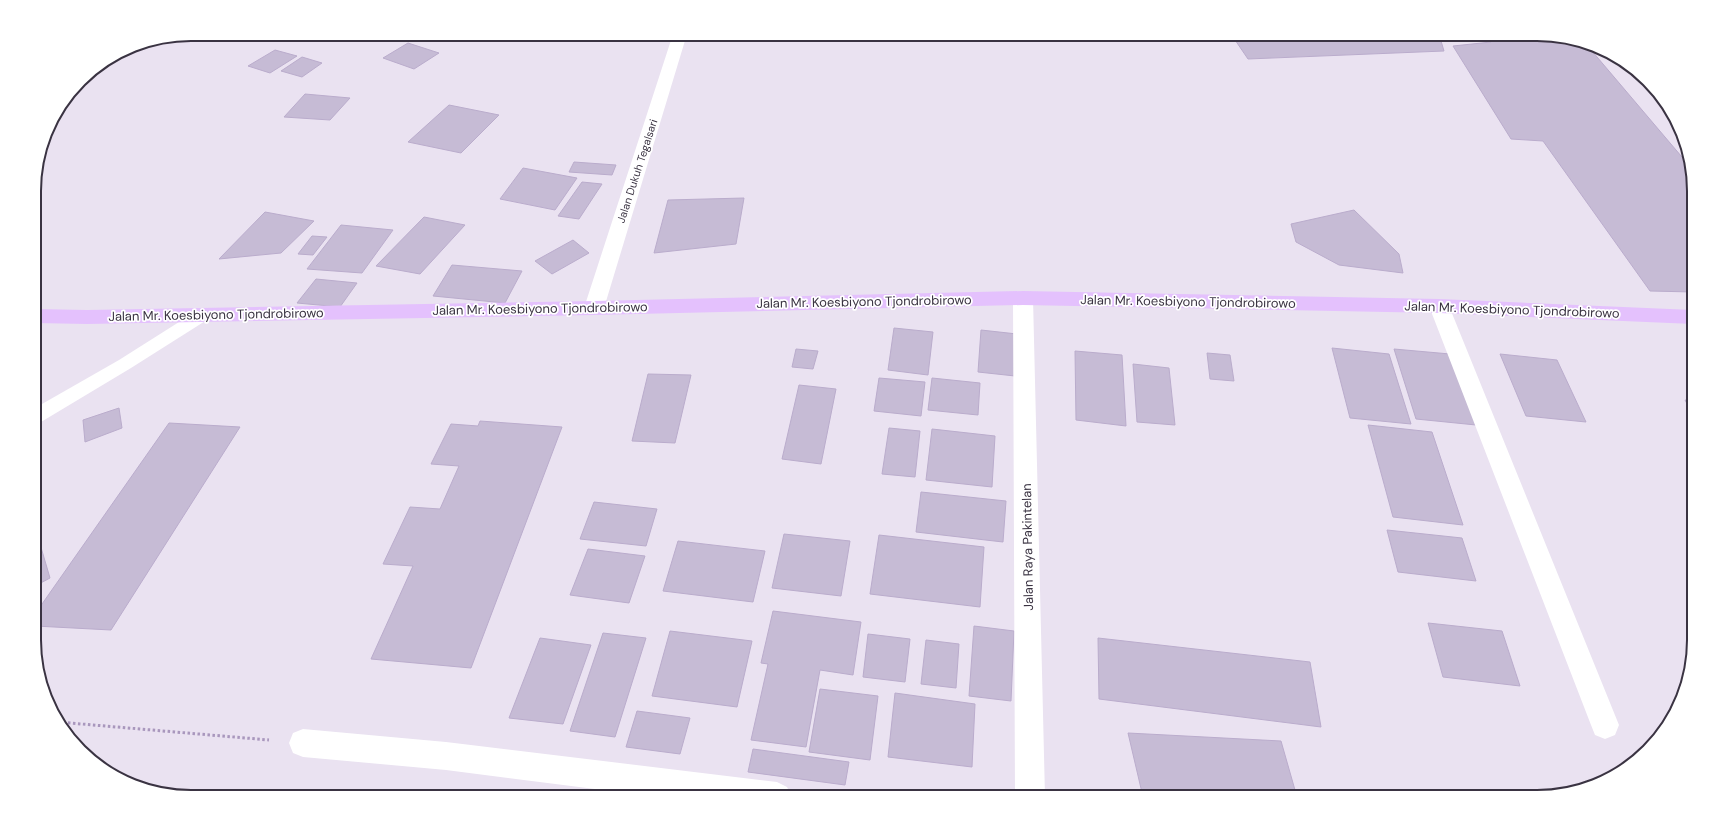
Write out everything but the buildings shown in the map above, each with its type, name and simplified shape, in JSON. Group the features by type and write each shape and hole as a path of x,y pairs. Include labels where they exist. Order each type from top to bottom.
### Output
{"main road":[{"name":"Jalan Mr. Koesbiyono Tjondrobirowo","path":"41,316 594,308 1023,298 1439,306 1687,316"}],"street":[{"name":"Jalan Dukuh Tegalsari","path":"594,308 678,41"},
{"name":"Jalan Raya Pakintelan","path":"1023,298 1030,790"},
{"path":"1439,306 1605,725"},
{"path":"303,743 446,756 720,790"}],"lane":[{"path":"41,414 126,364 204,314"}],"path":[{"path":"66,723 303,743"}]}
